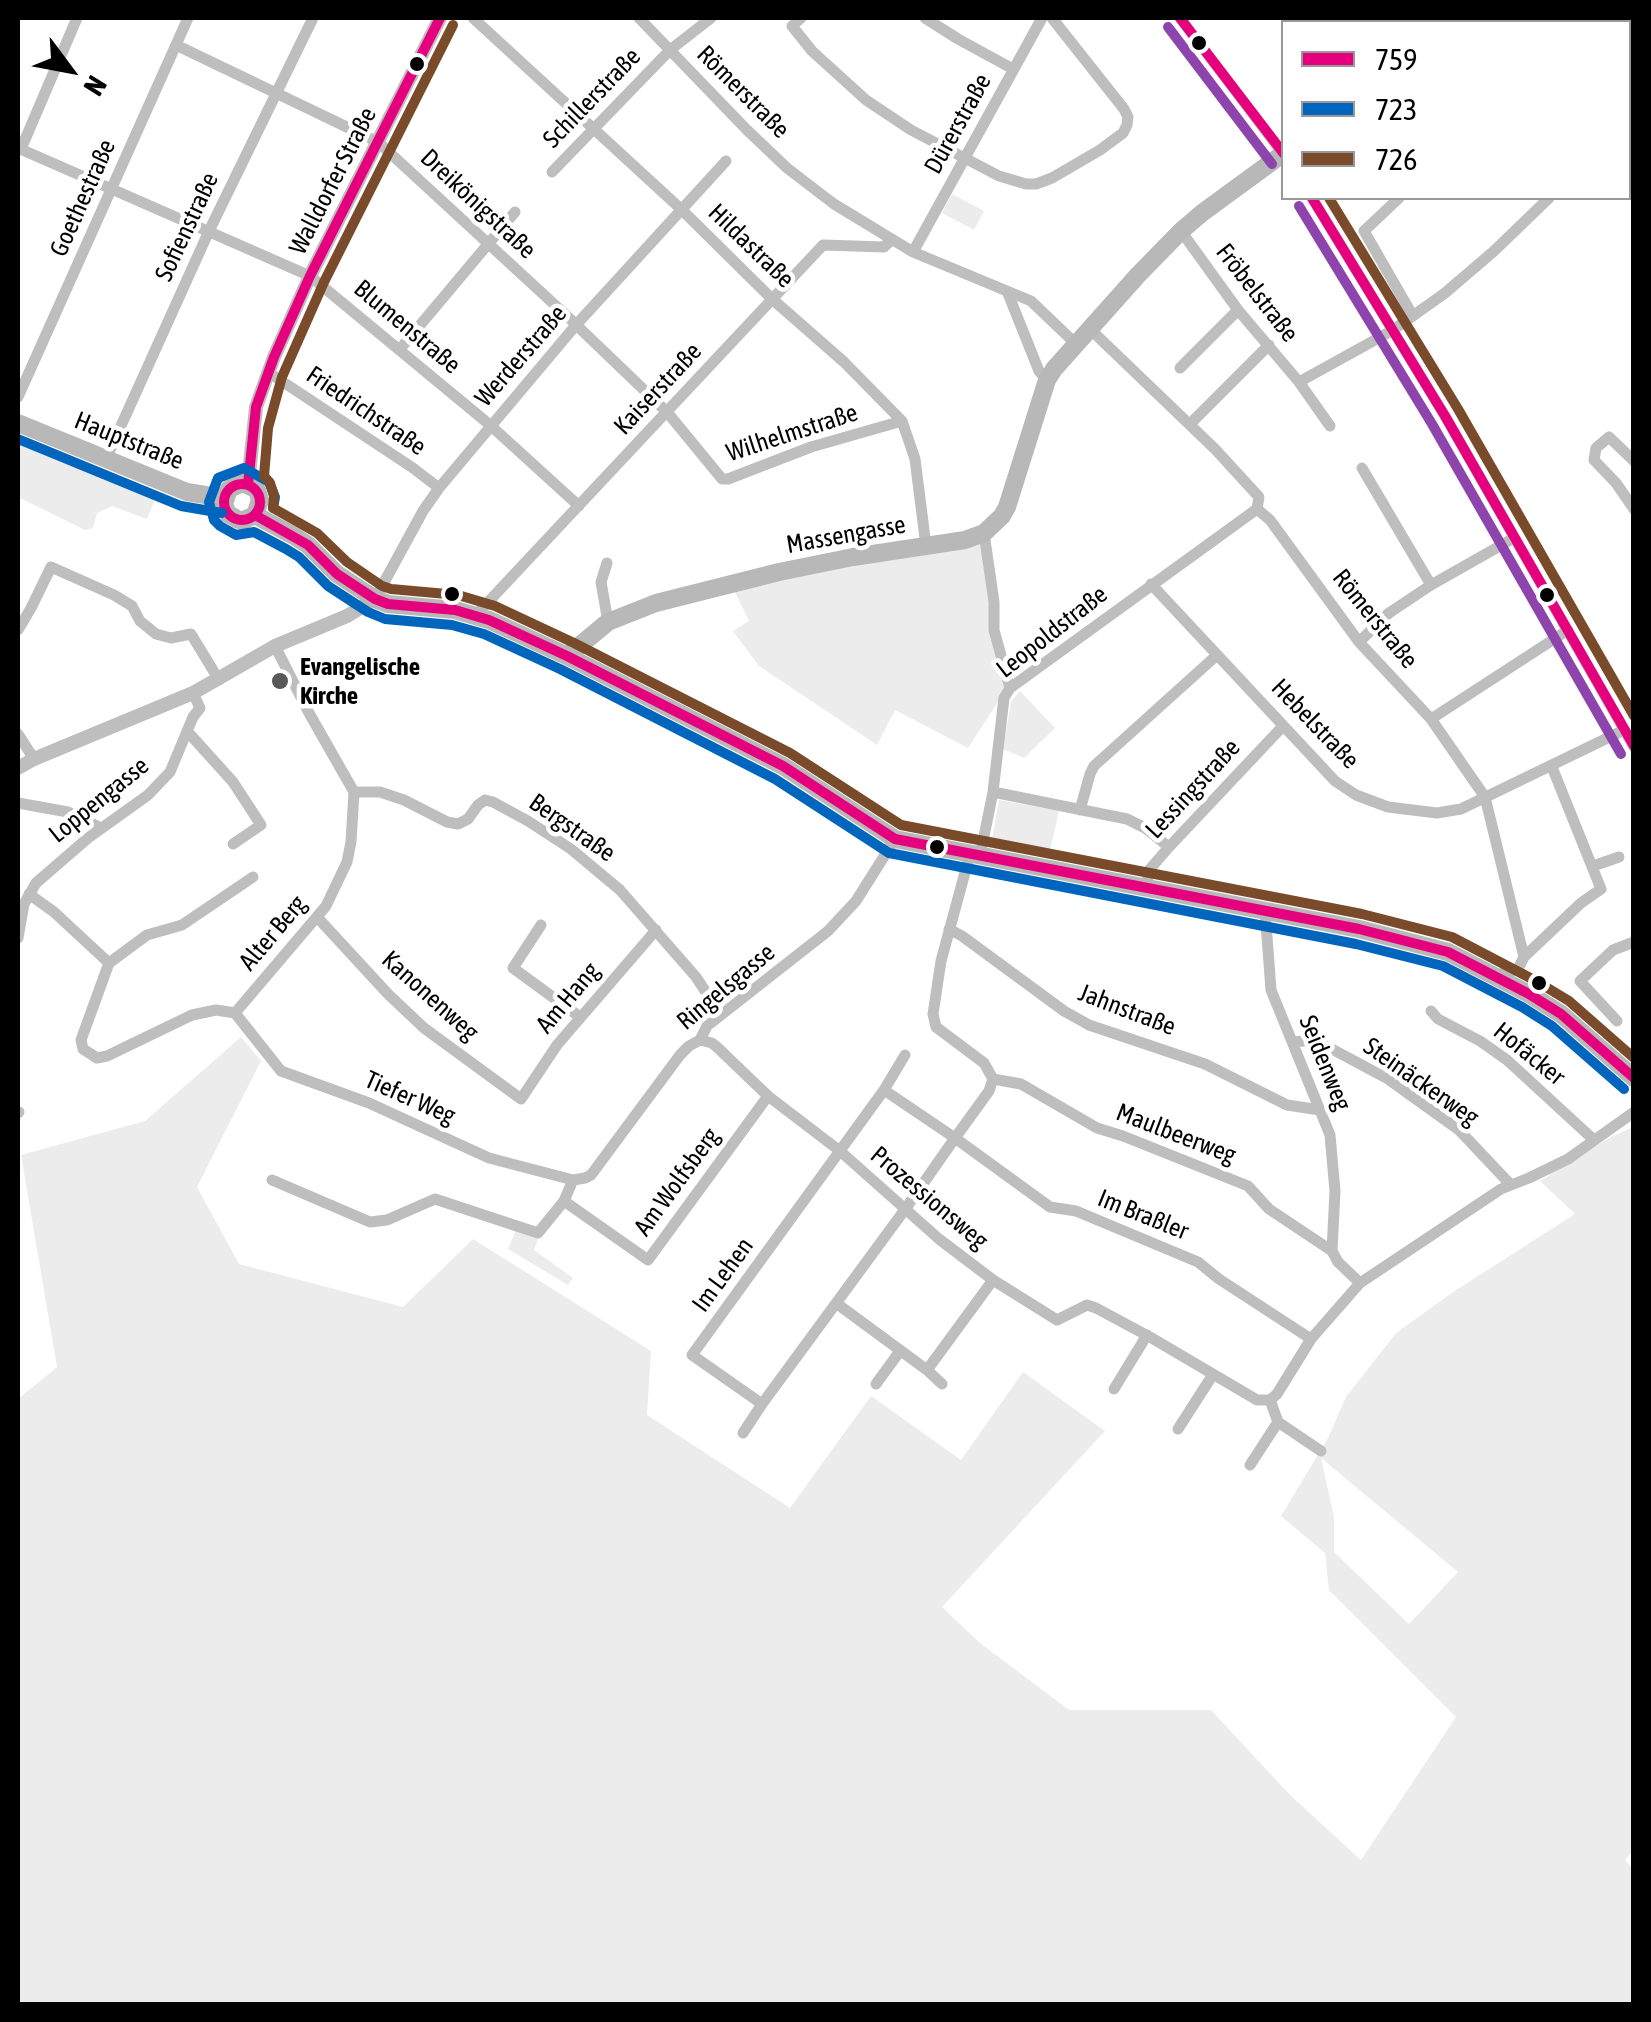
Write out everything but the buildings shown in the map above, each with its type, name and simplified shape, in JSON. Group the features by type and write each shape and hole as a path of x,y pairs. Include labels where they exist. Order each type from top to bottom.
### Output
{"main road":[{"path":"984,533 1007,506 1047,380 1054,369 1182,231 1281,155"},
{"name":"Hauptstraße","path":"18,422 187,492 224,498 225,510 233,518 244,520 255,515 308,546 375,600 476,615 566,656 783,766 895,839 1265,910 1448,952 1561,1014 1634,1078"},
{"path":"224,498 233,486 248,484 257,490 260,500 255,515"},
{"name":"Massengasse","path":"566,656 608,622 656,603 853,556 965,540 984,533"}],"street":[{"path":"19,148 77,18"},
{"name":"Goethestraße","path":"18,397 188,18"},
{"name":"Sofienstraße","path":"106,459 209,231 313,18"},
{"name":"Walldorfer Straße","path":"248,484 253,425 268,372 310,276 440,18"},
{"name":"Hildastraße","path":"473,18 844,362 902,421 915,459 926,546"},
{"name":"Römerstraße","path":"639,18 746,130 834,204 913,252 1031,301 1076,344"},
{"name":"Schillerstraße","path":"552,172 670,50 711,18"},
{"path":"800,18 792,26 812,51 866,100 912,130 1010,181 1036,184 1123,133 1128,117 1052,18"},
{"path":"925,18 1014,69"},
{"name":"Dürerstraße","path":"913,252 1042,18"},
{"path":"1180,18 1281,151"},
{"name":"Dreikönigstraße","path":"176,45 378,142 667,412"},
{"name":"Blumenstraße","path":"19,148 310,276 490,425 580,506"},
{"name":"Werderstraße","path":"375,600 439,488 576,325 726,160"},
{"path":"1313,200 1445,416 1634,747"},
{"path":"1397,200 1364,231 1413,316"},
{"path":"1299,382 1393,330 1445,293 1548,200"},
{"path":"400,349 515,212"},
{"name":"Fröbelstraße","path":"1182,231 1238,310 1269,344 1330,426"},
{"name":"Kaiserstraße","path":"476,615 822,245 884,247 891,240"},
{"path":"1007,291 1039,371 1047,380"},
{"path":"1180,368 1238,310"},
{"name":"Römerstraße","path":"1090,329 1190,424 1259,498 1257,509 1270,520 1359,642 1431,719 1485,797 1524,957"},
{"path":"1190,424 1269,344"},
{"name":"Friedrichstraße","path":"268,372 439,488"},
{"name":"Wilhelmstraße","path":"667,412 718,476 728,480 812,447 902,421"},
{"path":"1632,507 1594,460 1596,448 1608,437 1634,461"},
{"path":"1362,468 1431,585"},
{"path":"1632,507 1634,490"},
{"name":"Leopoldstraße","path":"975,855 993,792 1004,698 1010,688 1257,509"},
{"path":"984,533 994,630 1010,688"},
{"path":"1359,642 1389,613 1514,538"},
{"path":"608,563 601,582 608,622"},
{"path":"18,630 46,564 132,606 140,621 156,634 171,638 190,634 219,680"},
{"name":"Hebelstraße","path":"1151,584 1335,781 1368,801 1406,811 1460,810 1624,730"},
{"path":"18,768 193,694 275,646 375,600"},
{"path":"1431,719 1568,630"},
{"path":"275,646 354,792"},
{"path":"1080,810 1094,766 1217,654"},
{"name":"Loppengasse","path":"24,899 47,872 148,795 170,772 200,708 193,694"},
{"name":"Lessingstraße","path":"1146,888 1150,869 1283,726"},
{"path":"187,731 233,782 261,825 233,844"},
{"path":"18,734 34,759"},
{"path":"1495,976 1518,969 1524,957 1601,889 1552,767"},
{"name":"Alter Berg","path":"235,1013 330,899 352,842 354,792"},
{"name":"Bergstraße","path":"354,792 380,792 458,824 485,800 493,802 571,848 620,890 696,977 722,1015"},
{"path":"993,792 1126,819 1169,847"},
{"path":"18,802 68,812 101,828"},
{"name":"Ringelsgasse","path":"573,1180 591,1174 680,1056 700,1040 708,1026 828,931 856,900 895,839"},
{"path":"743,1433 990,1090 993,1079 984,1063 936,1027 933,1004 948,928 975,855"},
{"path":"1593,866 1619,857"},
{"name":"Alter Berg","path":"109,964 147,935 182,925 253,877"},
{"path":"18,938 24,899 54,912 109,964 82,1040 83,1049 96,1058 192,1016 216,1010 235,1013"},
{"name":"Seidenweg","path":"1265,910 1270,990 1330,1136 1335,1191 1332,1251"},
{"name":"Kanonenweg","path":"317,917 424,1028 522,1099"},
{"path":"541,924 514,968 580,1017"},
{"name":"Jahnstraße","path":"948,928 1089,1025 1205,1064 1286,1104 1320,1110"},
{"name":"Am Hang","path":"522,1099 557,1046 656,930"},
{"path":"1616,1021 1580,981 1614,950 1634,942"},
{"name":"Hofäcker","path":"1431,1011 1507,1060 1594,1140"},
{"name":"Tiefer Weg","path":"235,1013 281,1071 369,1103 489,1158 573,1180"},
{"name":"Prozessionsweg","path":"700,1040 718,1048 768,1096 840,1151 938,1239 993,1280 1057,1320 1087,1305 1147,1335 1248,1397 1270,1400"},
{"name":"Steinäckerweg","path":"1292,1042 1315,1040 1388,1079 1458,1130 1511,1185"},
{"path":"840,1151 906,1055"},
{"name":"Maulbeerweg","path":"993,1079 1022,1084 1096,1128 1248,1186 1269,1210 1332,1251"},
{"name":"Im Braßler","path":"884,1090 1050,1207 1076,1212 1198,1262 1312,1339"},
{"name":"Am Wolfsberg","path":"564,1202 648,1260 768,1096"},
{"path":"1321,1451 1278,1422 1270,1400 1312,1339 1360,1283 1502,1189 1551,1168 1634,1112"},
{"name":"Im Lehen","path":"762,1404 692,1355 840,1151"},
{"path":"272,1180 370,1222 386,1220 435,1200 538,1233 564,1202 573,1180"},
{"path":"1332,1251 1360,1283"},
{"path":"927,1370 993,1280"},
{"path":"836,1303 942,1384"},
{"path":"1114,1388 1147,1335"},
{"path":"876,1384 900,1351"},
{"path":"1178,1430 1212,1376"},
{"path":"1250,1466 1278,1422"}],"shaded area":[{"path":"952,194 984,211 974,230 942,213"},
{"path":"18,436 158,492 147,519 112,506 97,513 93,528 85,530 18,497"},
{"path":"981,542 1007,688 968,748 895,710 877,745 759,666 733,631 749,621 735,592 766,580"},
{"path":"1020,691 1055,728 1024,758 1003,749 1011,702"},
{"path":"999,800 1059,811 1050,851 992,839"},
{"path":"241,1037 261,1061 197,1187 239,1264 403,1307 473,1239 651,1351 647,1415 790,1508 871,1396 961,1460 1023,1372 1105,1431 942,1607 980,1643 1069,1710 1211,1710 1290,1795 1361,1860 1456,1717 1329,1590 1325,1553 1281,1516 1328,1438 1346,1397 1396,1333 1575,1214 1540,1181 1633,1127 1634,1849 1625,1860 1633,1869 1633,2004 18,2004 18,1399 57,1367 21,1155 145,1121","holes":["1321,1458 1458,1572 1409,1624 1334,1552 1334,1517"]},
{"path":"516,1230 538,1239 534,1250 573,1278 568,1285 508,1249"}],"transit line":[{"name":"759","path":"248,484 256,407 274,357 310,276 440,18"},
{"name":"759","path":"1180,18 1281,150"},
{"name":"726","path":"453,25 324,282 282,377 268,428 264,476 274,496 273,508 317,533 347,562 382,586 458,595 495,606 790,753 901,825 1362,914 1452,937 1569,1001 1634,1058"},
{"path":"1168,27 1272,164"},
{"name":"759","path":"1313,200 1445,416 1634,746"},
{"name":"726","path":"1330,200 1458,409 1634,716"},
{"path":"1299,206 1432,424 1621,754"},
{"name":"723","path":"18,439 181,506 222,513"},
{"name":"723","path":"273,508 275,497 269,482 244,468 218,478 209,502 220,526 236,535 254,532 286,549 328,586 368,612 385,619 452,625 484,634 560,669 775,779 889,853 1356,944 1443,966 1552,1026 1624,1089"},
{"name":"759","path":"242,484 254,490 260,502 254,514 242,520 230,514 224,502 230,490 242,484"},
{"name":"759","path":"255,515 308,545 337,574 375,599 388,604 455,610 489,620 783,766 895,839 1359,929 1448,952 1561,1014 1634,1078"}],"place":[{"name":"Evangelische Kirche","path":"280,681"}]}
